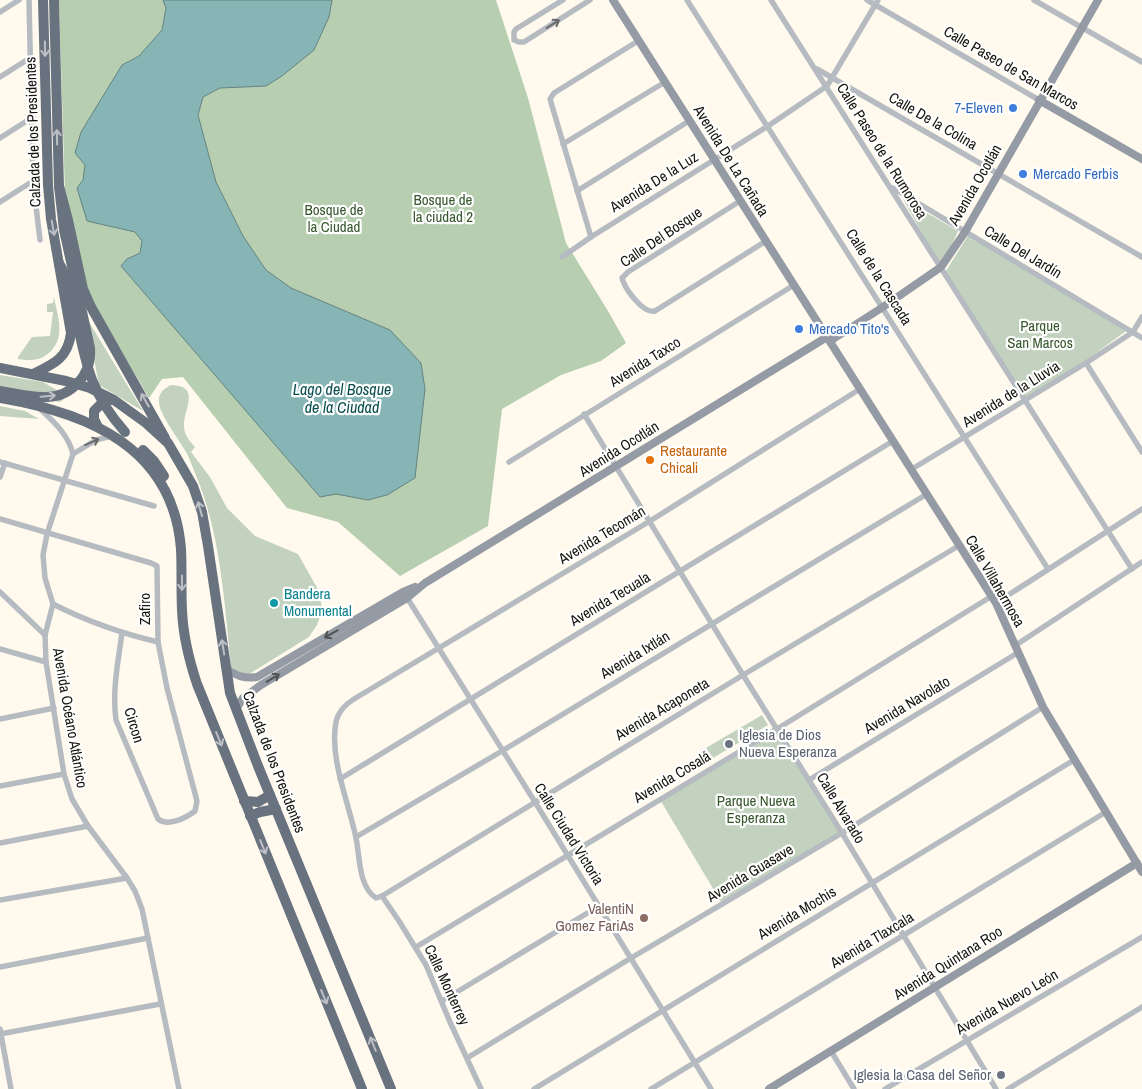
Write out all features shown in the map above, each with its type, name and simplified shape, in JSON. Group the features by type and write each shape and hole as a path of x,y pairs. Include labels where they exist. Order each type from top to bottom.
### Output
{"highway":[{"name":"Calzada de los Presidentes","path":"44,0 48,185 51,218 59,263"},
{"name":"Calzada de los Presidentes","path":"54,0 59,186"},
{"path":"0,391 43,397 54,396 74,388 81,381 90,364 90,348 66,237 59,186"},
{"path":"59,186 86,298 168,443"},
{"path":"33,374 59,360 70,344 71,333 59,263"},
{"path":"59,263 68,282 89,375 96,393 103,406 124,432 154,461 167,481 175,497 182,523 184,540 181,548"},
{"name":"Calzada de los Presidentes","path":"0,368 66,381 90,388 114,400 146,423 168,443 193,486 202,512 230,693 391,1089"},
{"path":"0,398 35,405 97,425 128,444 158,478 175,516 181,548 182,609 190,662 199,691 362,1089"},
{"path":"97,425 94,419 94,411 104,401 114,400"},
{"path":"244,801 258,802 270,795"},
{"path":"250,816 276,809"}],"main road":[{"name":"Avenida De La Cañada","path":"613,0 828,339"},
{"name":"Avenida Ocotlán","path":"236,709 243,698 261,685 616,466 883,307 941,267 965,232 1098,0"},
{"name":"Calle Paseo de San Marcos","path":"1039,100 1142,159"},
{"name":"Calle Villahermosa","path":"828,339 994,600 1043,707 1106,812 1139,862 1142,872"},
{"name":"Avenida Ocotlán","path":"226,668 243,678 257,677 405,595"},
{"name":"Avenida Quintana Roo","path":"768,1089 1139,862"}],"street":[{"path":"0,12 19,0"},
{"path":"29,0 33,181 40,240"},
{"path":"563,0 516,29 513,36 514,40 524,42 590,0"},
{"name":"Calle de la Cascada","path":"687,0 1048,569"},
{"name":"Calle Paseo de la Rumorosa","path":"771,0 816,68 1132,569"},
{"name":"Calle Paseo de San Marcos","path":"867,0 877,2 1039,100"},
{"path":"1034,0 1142,62"},
{"name":"Avenida De la Luz","path":"562,257 768,126 827,86 877,2"},
{"path":"591,237 550,102 552,96 638,41"},
{"path":"0,77 30,58"},
{"name":"Calle De la Colina","path":"816,68 1142,256"},
{"path":"563,144 665,82"},
{"path":"0,138 33,117"},
{"path":"577,191 689,121"},
{"path":"0,202 33,181"},
{"name":"Calle Del Jardín","path":"890,187 1142,338"},
{"name":"Calle Del Bosque","path":"740,201 628,272 622,278 626,286 643,309 652,312 766,241"},
{"name":"Avenida Taxco","path":"509,462 794,285"},
{"name":"Avenida de la Lluvia","path":"912,470 1133,332 1142,316"},
{"path":"1086,363 1142,452"},
{"name":"Avenida Tecomán","path":"354,698 650,521 860,389"},
{"path":"35,405 67,437 74,454"},
{"name":"Calle Alvarado","path":"584,414 742,675 842,833 934,989 996,1089"},
{"path":"114,435 96,440 74,454 47,534 43,564 45,578 53,604 81,618 122,633 158,642"},
{"name":"Avenida Tecuala","path":"340,779 893,441"},
{"path":"0,477 3,462 154,506"},
{"name":"Avenida Ixtlán","path":"356,837 927,494"},
{"name":"Avenida Cosalá","path":"416,947 567,854 1048,569 1142,509"},
{"name":"Zafiro","path":"0,519 156,564 158,570 158,642 167,688 197,796 196,811"},
{"name":"Avenida Acaponeta","path":"380,897 742,675 960,545"},
{"name":"Avenida Navolato","path":"809,780 1017,649 1142,562"},
{"path":"0,592 45,635"},
{"name":"Calle Ciudad Victoria","path":"405,595 440,648 711,1089"},
{"name":"Avenida Océano Atlántico","path":"53,604 45,635 46,662 64,774 72,799 88,826 135,891 148,938 160,1004 179,1089"},
{"name":"Circon","path":"122,633 115,681 114,706 116,720 158,819 166,823 172,822 196,811"},
{"path":"0,649 46,662"},
{"name":"Calle Monterrey","path":"354,698 341,710 336,721 336,748 340,779 356,837 358,856 364,878 371,894 380,897 416,947 426,965 481,1089"},
{"name":"Avenida Guasave","path":"467,1058 630,958 842,833 1043,707"},
{"path":"0,719 54,708"},
{"name":"Avenida Mochis","path":"534,1089 1074,760"},
{"path":"0,786 64,774"},
{"name":"Avenida Tlaxcala","path":"651,1089 1106,812"},
{"path":"0,843 88,826"},
{"path":"0,900 127,878"},
{"path":"442,1001 598,906"},
{"path":"0,967 148,938"},
{"name":"Avenida Nuevo León","path":"885,1089 1142,938"},
{"path":"11,1089 0,1032 160,1004"},
{"path":"1008,1089 1142,1008"},
{"path":"831,1051 854,1089"}],"green space":[{"name":"Bosque de la Ciudad","path":"59,0 496,0 528,98 566,243 626,343 601,361 561,375 502,409 488,526 400,576 338,522 287,508 183,377 162,379 149,398 88,295 66,226"},
{"name":"Parque San Marcos","path":"903,199 958,231 942,267 946,271 969,234 1126,331 1085,361 1026,399 935,257"},
{"path":"54,297 59,325 56,345 51,351 40,358 32,360 18,359 32,337 50,336 53,312 47,312 47,304 53,303"},
{"path":"86,317 143,411 99,385"},
{"path":"0,375 43,382 62,393 64,399 60,402 0,389"},
{"path":"171,385 180,386 188,394 189,400 184,420 184,429 195,447 191,452 210,477 227,508 255,536 298,554 320,593 322,611 317,625 309,637 249,674 238,673 231,666 220,568 211,520 189,457 160,407 160,394"},
{"path":"0,406 25,411 39,419 0,416"},
{"path":"762,715 768,725 713,758 706,748"},
{"name":"Parque Nueva Esperanza","path":"775,727 840,832 721,902 659,798"}],"water":[{"name":"Lago del Bosque de la Ciudad","path":"163,0 332,0 329,17 314,50 282,76 266,86 220,88 203,97 198,115 216,182 243,236 266,270 291,288 390,330 421,363 425,389 415,478 387,495 368,500 336,494 320,497 121,266 127,259 140,253 142,241 135,232 87,221 77,188 83,180 85,165 75,153 81,132 122,65 139,56 162,30 166,8"}],"place":[{"name":"7-Eleven","path":"1013,108"},
{"name":"Mercado Ferbis","path":"1023,174"},
{"name":"Mercado Tito's","path":"799,329"},
{"name":"Restaurante Chicali","path":"650,460"},
{"name":"Bandera Monumental","path":"274,603"},
{"name":"Iglesia de Dios Nueva Esperanza","path":"729,744"},
{"name":"ValentiN Gomez FariAs","path":"644,918"},
{"name":"Iglesia la Casa del Señor","path":"1001,1075"}],"park label":[{"name":"Bosque de la ciudad 2","path":"443,208"}]}
